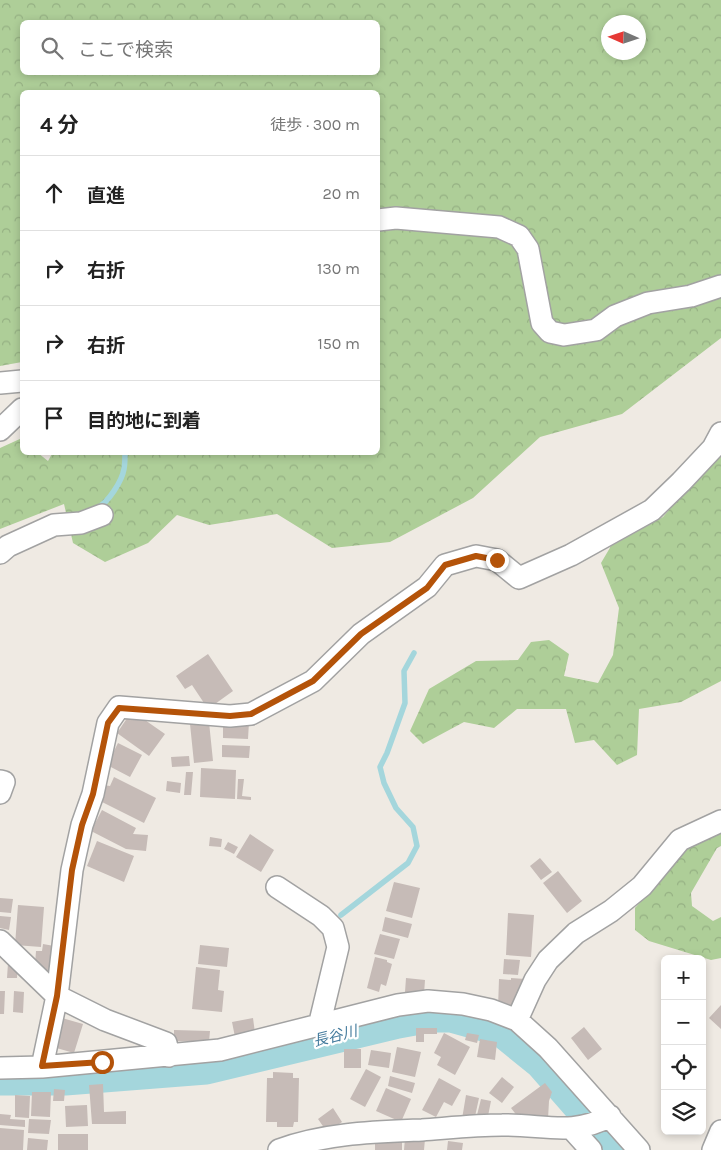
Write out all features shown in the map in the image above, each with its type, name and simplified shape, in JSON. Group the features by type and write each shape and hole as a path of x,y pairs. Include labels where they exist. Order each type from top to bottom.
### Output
{"street":[{"path":"380,220 396,218 499,227 519,236 528,249 542,323 550,332 564,335 596,330 615,316 648,303 669,298 691,296 721,286"},
{"path":"0,383 20,381"},
{"path":"0,430 20,410"},
{"path":"42,1066 57,996 72,870 82,825 93,794 108,723 119,708 230,716 251,714 313,681 361,634 427,588 445,565 476,556 497,560 519,578 571,555 652,510 713,448 721,433"},
{"path":"0,553 8,546 54,525 82,523 102,515"},
{"path":"0,781 4,782 0,793"},
{"path":"517,1020 535,980 548,960 576,933 611,911 642,886 680,840 721,821"},
{"path":"277,887 321,916 333,928 338,947 319,1026"},
{"path":"0,941 57,996 105,1020 166,1043 169,1056"},
{"path":"0,1068 169,1056 220,1050 398,1005 428,1001 463,1004 491,1010 517,1020 548,1048 592,1123 638,1150"},
{"path":"279,1150 316,1140 350,1134 502,1125 592,1123"},
{"path":"591,1150 592,1123"},
{"path":"713,1150 721,1131"}],"green space":[{"path":"0,0 721,0 721,338 622,414 540,437 473,498 390,542 332,548 277,514 209,525 177,515 148,543 105,562 73,543 64,504 0,529 0,448 20,439 20,455 40,455 48,461 51,455 380,455 380,90 20,90 20,362 0,366"},
{"path":"721,448 721,681 681,702 639,709 637,755 617,765 594,740 575,743 566,709 517,709 494,728 464,722 423,744 410,731 429,689 476,661 518,660 531,642 549,640 569,654 564,676 598,683 613,655 619,608 601,563 611,546 663,517"},
{"path":"721,824 721,846 717,848 691,893 692,906 713,921 721,917 721,958 711,960 706,958 706,955 695,955 649,941 635,930 635,908 686,850"}],"building":[{"path":"208,654 233,691 208,709 192,685 185,689 176,676"},
{"path":"132,711 165,734 149,756 117,733"},
{"path":"223,721 249,722 248,739 223,738"},
{"path":"209,722 213,761 194,763 190,724"},
{"path":"118,743 142,755 130,777 107,765"},
{"path":"222,745 250,746 249,758 222,757"},
{"path":"189,756 190,766 172,767 171,757"},
{"path":"201,768 236,770 235,799 200,797"},
{"path":"186,772 193,772 191,795 184,795"},
{"path":"114,777 156,798 144,823 102,802 103,800 98,797 98,784 110,786"},
{"path":"238,779 244,779 242,796 251,797 251,800 237,799"},
{"path":"167,781 181,783 180,793 166,791"},
{"path":"102,810 136,828 133,834 148,835 146,851 126,849 91,831"},
{"path":"250,834 274,850 261,872 236,857"},
{"path":"210,837 222,839 221,847 209,846"},
{"path":"97,841 134,856 124,882 87,866"},
{"path":"228,842 238,847 234,854 224,849"},
{"path":"540,858 552,872 541,880 530,866"},
{"path":"558,871 582,901 567,913 543,883"},
{"path":"394,882 420,888 412,918 386,911"},
{"path":"0,898 13,899 11,913 0,912"},
{"path":"18,905 44,907 41,947 15,945"},
{"path":"508,913 534,915 531,957 506,955"},
{"path":"0,916 11,917 9,930 0,928"},
{"path":"385,917 412,924 408,938 382,931"},
{"path":"380,934 400,939 394,959 374,954"},
{"path":"43,944 54,946 50,979 35,965 36,951 42,951"},
{"path":"200,945 229,948 227,967 198,964"},
{"path":"375,957 387,960 387,962 392,964 386,986 381,984 379,992 367,988"},
{"path":"504,959 520,960 518,975 503,974"},
{"path":"8,963 18,963 17,978 7,978"},
{"path":"196,967 220,970 218,990 224,991 222,1012 192,1009"},
{"path":"406,978 425,980 424,994 405,992"},
{"path":"511,978 525,979 524,994 516,993 515,1009 498,1008 499,979 511,980"},
{"path":"0,991 5,991 4,1014 0,1014"},
{"path":"14,991 24,992 23,1013 13,1012"},
{"path":"721,1005 721,1029 709,1018"},
{"path":"62,1018 83,1024 74,1053 53,1047"},
{"path":"253,1018 255,1033 235,1037 232,1022"},
{"path":"584,1027 602,1049 588,1060 571,1038"},
{"path":"416,1028 437,1028 437,1034 424,1034 424,1042 416,1042"},
{"path":"174,1030 210,1031 209,1042 174,1041"},
{"path":"444,1033 470,1047 455,1075 437,1065 441,1057 434,1053"},
{"path":"467,1033 479,1035 477,1043 465,1040"},
{"path":"480,1039 497,1042 495,1060 477,1057"},
{"path":"397,1047 421,1052 415,1077 392,1072"},
{"path":"344,1049 361,1049 361,1068 344,1068"},
{"path":"371,1050 391,1053 389,1068 368,1065"},
{"path":"366,1069 381,1077 365,1107 350,1099"},
{"path":"273,1072 293,1073 293,1078 299,1078 298,1122 294,1122 293,1127 277,1127 277,1122 266,1122 267,1078 273,1078"},
{"path":"390,1076 415,1083 412,1093 388,1086"},
{"path":"502,1077 514,1087 502,1103 489,1093"},
{"path":"439,1078 461,1090 452,1106 444,1102 436,1117 422,1110"},
{"path":"545,1083 552,1092 549,1101 548,1119 518,1117 511,1108"},
{"path":"103,1084 104,1112 126,1111 126,1124 92,1124 89,1085"},
{"path":"386,1088 411,1099 401,1122 376,1111"},
{"path":"54,1089 65,1090 64,1101 53,1101"},
{"path":"32,1092 51,1092 50,1117 31,1116"},
{"path":"15,1095 30,1096 29,1118 15,1117"},
{"path":"466,1095 479,1098 474,1121 462,1119"},
{"path":"481,1099 491,1101 487,1121 476,1119"},
{"path":"87,1105 88,1126 66,1127 65,1106"},
{"path":"333,1108 342,1122 327,1132 318,1119"},
{"path":"0,1114 11,1115 10,1119 25,1120 25,1127 0,1125"},
{"path":"29,1119 51,1120 49,1134 28,1133"},
{"path":"0,1128 24,1130 23,1150 0,1150"},
{"path":"58,1134 88,1134 88,1150 58,1150"},
{"path":"28,1138 48,1140 47,1150 27,1150"},
{"path":"405,1138 425,1139 424,1150 404,1150"},
{"path":"375,1141 402,1142 402,1150 375,1150"},
{"path":"448,1141 463,1143 462,1150 447,1150"}],"waterway":[{"path":"97,508 110,497 123,474 125,455"},
{"path":"341,915 408,863 417,846 413,827 396,808 384,783 380,767 405,703 404,671 414,653"},
{"name":"長谷川","path":"0,1078 65,1078 206,1067 398,1021 431,1015 451,1015 505,1032 542,1062 619,1150"}],"route":[{"path":"102,1062 42,1066 57,996 72,870 82,825 93,794 108,723 119,708 230,716 251,714 313,681 361,634 427,588 445,565 476,556 497,560"}]}
